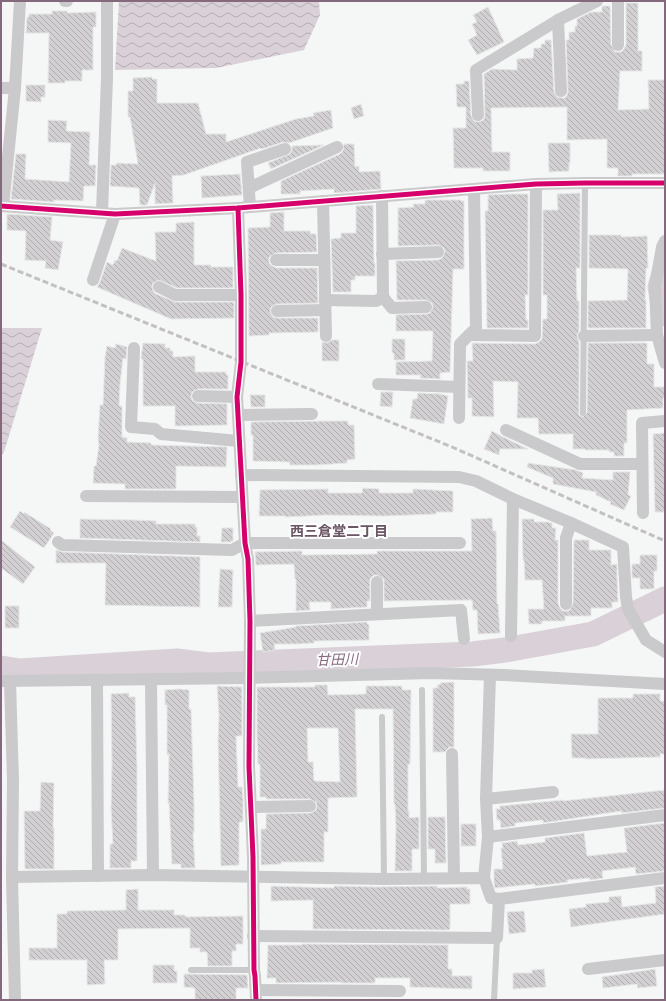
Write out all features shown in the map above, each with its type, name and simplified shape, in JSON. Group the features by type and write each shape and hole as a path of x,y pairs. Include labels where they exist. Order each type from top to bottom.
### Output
{"street":[{"path":"20,1 15,88 2,206 115,214 238,208 536,184 665,183"},
{"path":"102,212 107,78 106,1"},
{"path":"478,115 476,70 558,20 597,1"},
{"path":"618,1 618,45"},
{"path":"558,20 561,90"},
{"path":"1,88 15,88"},
{"path":"249,188 337,147"},
{"path":"250,207 247,162 285,149"},
{"path":"469,335 535,336 536,184"},
{"path":"459,418 460,344 476,328 474,189"},
{"path":"382,196 383,297 392,308 426,307"},
{"path":"323,201 326,336"},
{"path":"238,208 241,295 241,362 237,397 245,543 248,559 250,621 249,767 253,877 254,970 256,995 400,991"},
{"path":"92,280 115,214"},
{"path":"665,241 662,247 655,286 657,335 665,363"},
{"path":"382,254 438,252"},
{"path":"276,260 324,260"},
{"path":"159,287 175,295 241,295"},
{"path":"277,311 376,301 383,297"},
{"path":"584,336 657,335"},
{"path":"134,348 131,427 155,429 161,434 239,441"},
{"path":"378,384 459,387"},
{"path":"198,396 237,397"},
{"path":"238,415 312,414"},
{"path":"643,513 642,423 665,421"},
{"path":"506,430 580,464 642,464"},
{"path":"241,475 459,477 476,482 623,547 628,609 646,640 665,652"},
{"path":"86,496 242,497"},
{"path":"511,636 513,499"},
{"path":"566,604 566,538 571,523"},
{"path":"58,542 62,545 232,550 245,543 460,543"},
{"path":"377,582 377,614"},
{"path":"250,621 461,610 464,639"},
{"path":"15,1000 12,877 7,822 6,681 151,680 423,673 665,684"},
{"path":"490,675 486,799 488,837 484,878 491,898 499,899 665,878"},
{"path":"151,680 154,875"},
{"path":"97,681 98,876"},
{"path":"452,754 454,878"},
{"path":"486,799 554,792"},
{"path":"251,807 310,806"},
{"path":"488,837 665,815"},
{"path":"12,877 154,875 384,879 484,878"},
{"path":"253,936 497,938 499,899"},
{"path":"588,969 665,960"}],"lane":[{"path":"583,413 585,183"},
{"path":"422,690 424,878"},
{"path":"382,717 384,879"},
{"path":"494,1000 497,938"},
{"path":"191,970 254,970"}],"water":[{"path":"119,1 319,1 320,15 304,50 216,68 115,70"},
{"path":"1,328 42,328 4,452 1,456"}],"building":[{"path":"626,3 638,3 638,51 642,51 642,71 620,71 618,110 649,109 648,80 665,80 665,174 632,174 632,176 618,176 618,168 607,168 607,139 567,140 567,107 491,108 492,152 510,152 510,171 483,171 483,168 454,168 453,128 466,128 466,107 457,107 456,84 464,84 464,81 469,81 471,116 475,122 482,121 485,115 484,74 492,69 517,70 517,59 533,58 534,48 541,48 541,44 545,44 545,40 551,40 554,92 557,97 565,98 568,91 566,40 569,40 569,32 575,32 577,19 591,12 602,12 602,6 610,6 611,45 615,52 621,52 626,45"},
{"path":"488,7 504,42 477,55 468,40 477,35 472,24 477,22 473,15"},
{"path":"52,11 67,11 67,13 96,12 96,27 93,27 93,70 82,70 82,81 48,83 49,33 26,33 27,17 29,17 29,14 52,14"},
{"path":"152,77 152,79 157,79 157,103 198,103 206,134 226,134 226,142 296,119 314,116 313,113 331,110 333,128 289,143 283,142 262,149 261,148 184,175 172,176 173,203 155,204 155,183 147,205 140,205 139,188 110,186 111,165 116,165 117,163 138,164 130,117 128,117 128,91 133,91 133,78"},
{"path":"26,85 45,85 45,97 41,97 41,102 26,101"},
{"path":"361,104 364,116 354,119 351,108"},
{"path":"48,120 67,121 66,131 90,132 89,165 96,165 95,186 84,186 83,201 54,200 54,202 11,199 16,154 26,154 25,179 69,182 71,143 48,142"},
{"path":"548,143 570,143 569,171 549,172"},
{"path":"344,144 354,144 355,167 359,166 359,172 380,171 381,189 334,193 334,189 300,191 300,194 281,194 281,181 340,154 343,151"},
{"path":"324,145 271,169 268,163 290,154 292,146"},
{"path":"240,174 242,195 202,198 201,176"},
{"path":"580,193 580,268 576,268 577,301 579,301 579,330 577,336 579,341 579,415 583,417 587,413 588,343 647,343 647,364 654,364 654,387 665,387 663,408 627,410 627,443 624,443 624,456 614,456 614,452 609,452 609,450 573,449 573,434 539,434 538,418 517,418 518,382 493,381 494,417 472,416 472,398 468,398 467,361 473,361 472,343 535,344 542,339 543,319 547,319 547,295 543,295 543,210 558,210 557,194"},
{"path":"528,194 528,295 525,295 526,320 528,320 528,328 487,328 485,211 488,211 488,195"},
{"path":"425,200 464,201 464,269 453,269 450,372 440,373 440,379 420,378 421,375 396,375 396,362 432,361 433,331 396,331 396,315 427,314 430,313 433,307 432,303 426,300 397,300 396,261 438,260 442,258 445,252 444,248 438,245 398,246 398,208 414,207 413,204 425,204"},
{"path":"373,205 375,276 355,276 355,280 351,280 351,292 333,292 331,239 341,238 341,233 356,233 356,206"},
{"path":"284,212 284,231 310,231 311,234 316,234 317,252 276,253 269,257 269,263 276,268 317,268 318,303 276,304 271,307 270,312 273,317 277,318 318,318 318,332 269,333 269,335 249,336 248,228 270,227 270,213"},
{"path":"7,214 52,217 50,240 63,242 58,270 45,268 46,261 25,260 26,231 7,230"},
{"path":"194,222 194,265 233,267 233,288 177,288 159,280 153,283 153,291 156,294 175,302 234,302 234,318 171,319 97,287 107,262 113,265 115,260 117,261 122,248 156,261 155,232 176,232 176,223"},
{"path":"589,235 621,235 621,237 647,236 648,268 646,268 646,328 588,328 588,301 627,300 628,269 589,268"},
{"path":"392,339 405,339 405,360 394,360 394,353 392,353"},
{"path":"332,340 339,340 339,361 322,361 322,342 327,343"},
{"path":"143,343 165,344 165,348 170,348 170,351 173,351 173,357 195,356 195,372 226,372 226,375 228,375 228,389 198,389 192,392 191,396 192,400 197,403 227,404 227,425 175,426 175,406 143,406 143,359 141,359"},
{"path":"116,344 127,347 126,359 123,358 120,384 119,406 122,406 122,437 127,438 127,442 151,443 151,445 227,447 226,467 176,466 176,489 125,489 125,484 93,483 94,466 96,466 99,445 100,405 103,405 105,357 107,346 115,348"},
{"path":"381,392 393,392 392,407 380,406"},
{"path":"418,393 448,396 444,424 410,418 413,399 417,399"},
{"path":"250,395 265,395 265,407 251,407"},
{"path":"348,421 348,425 354,425 355,459 347,460 347,463 290,465 289,462 253,461 253,435 251,435 251,422"},
{"path":"492,431 528,449 500,449 499,455 484,449"},
{"path":"665,433 665,512 655,512 653,434"},
{"path":"528,463 576,470 583,473 582,478 613,480 613,472 630,472 628,495 631,496 624,510 610,504 611,502 596,495 596,492 553,484 553,478 527,467"},
{"path":"363,488 379,489 379,493 413,493 413,489 453,491 453,512 384,516 259,516 260,490 328,489 328,493 362,493"},
{"path":"20,511 51,529 50,530 54,533 44,548 10,527"},
{"path":"492,518 493,531 496,531 497,604 500,633 478,634 477,610 473,610 472,600 384,601 384,579 377,575 374,575 370,579 370,601 367,601 367,607 331,609 331,602 309,602 310,610 296,611 296,579 294,564 256,565 255,552 302,551 302,555 377,554 377,551 472,551 471,519"},
{"path":"80,519 156,521 156,524 195,524 195,527 197,527 197,536 200,536 200,542 80,538"},
{"path":"522,519 534,519 534,522 552,523 552,528 556,528 555,540 558,540 558,604 563,611 569,611 573,604 574,540 589,540 589,550 611,550 611,565 617,564 618,602 612,602 612,608 591,608 591,616 565,616 565,621 542,621 542,624 529,624 528,609 544,609 542,580 525,580"},
{"path":"222,528 233,528 233,541 221,542"},
{"path":"1,540 35,567 23,584 1,568"},
{"path":"56,550 62,552 200,557 200,607 105,605 106,563 56,563"},
{"path":"640,555 657,555 657,571 654,571 654,589 640,589 640,578 632,578 632,564 640,564"},
{"path":"220,569 233,570 232,607 218,607"},
{"path":"5,606 19,606 19,628 5,628"},
{"path":"367,622 369,625 369,640 314,641 314,643 274,644 275,650 263,652 260,633 296,626"},
{"path":"454,682 454,747 449,747 445,752 433,752 433,688 438,688 437,685 440,685 440,683"},
{"path":"315,685 327,685 328,695 366,694 366,686 402,686 402,690 411,690 408,811 409,818 419,817 419,849 412,849 412,871 395,871 396,828 394,804 393,709 355,709 357,797 328,798 328,832 324,832 324,862 281,862 281,864 261,865 261,829 266,829 266,814 311,813 316,810 317,805 316,802 310,799 266,799 266,797 260,797 260,764 258,764 257,736 257,687 315,687","holes":["307,728 338,728 340,782 314,781 313,762 308,762"]},
{"path":"217,686 242,687 242,736 236,736 238,787 242,787 243,800 243,822 239,822 239,865 221,866 218,740 219,715"},
{"path":"165,690 189,690 189,709 191,709 195,868 181,868 181,864 172,864 168,803 169,754 167,755 167,705 165,705"},
{"path":"129,693 129,697 135,697 137,861 131,861 131,868 110,868 110,844 113,844 111,808 111,694"},
{"path":"633,694 660,694 660,701 665,701 665,754 660,754 660,757 572,758 571,734 598,734 598,698 633,698"},
{"path":"41,782 54,783 54,869 25,869 24,811 40,811"},
{"path":"665,790 665,808 622,813 621,811 543,823 543,820 515,823 515,826 501,828 500,820 497,820 496,809 500,809 500,806"},
{"path":"428,817 445,817 446,863 435,863 435,849 428,849"},
{"path":"665,823 665,871 636,874 635,867 602,871 603,878 590,880 590,878 567,880 568,882 535,886 535,884 495,888 494,869 503,869 502,843 517,841 518,845 545,842 545,838 584,833 587,856 627,852 624,828"},
{"path":"461,824 476,824 476,846 461,846"},
{"path":"271,886 334,888 334,886 437,886 437,888 467,887 467,889 470,889 470,904 450,904 450,929 448,930 313,929 313,900 271,901"},
{"path":"665,886 665,914 571,927 569,909 586,907 586,904 609,902 609,897 621,896 622,907 656,903 655,887"},
{"path":"138,889 138,910 174,910 174,915 185,915 185,917 243,916 243,944 236,944 236,951 232,951 232,966 208,966 207,952 200,952 200,948 190,948 190,928 118,929 118,960 104,960 105,984 87,985 87,960 29,960 29,948 57,948 57,914 67,914 67,911 126,910 126,890"},
{"path":"524,911 526,932 509,934 507,912"},
{"path":"268,945 448,945 448,969 452,969 452,976 472,976 472,989 410,987 410,978 375,978 375,983 276,983 276,978 267,978"},
{"path":"153,965 174,965 174,971 177,971 177,983 153,983"},
{"path":"544,969 546,987 513,989 513,973 532,973 532,970"},
{"path":"655,969 657,986 638,988 637,984 603,988 602,977"},
{"path":"184,974 247,975 248,988 236,988 236,1000 195,1000 195,988 184,987"}],"waterway":[{"name":"甘田川","path":"665,271 660,287 665,314"},
{"name":"甘田川","path":"1,668 20,671 177,661 208,665 473,654 505,650 593,634 665,599"}],"railway":[{"path":"1,264 452,447 665,541"}],"cycle path":[{"path":"1,206 115,214 238,208 536,184 665,183"},
{"path":"238,208 241,295 241,362 237,397 245,543 248,559 250,621 249,767 253,857 254,970 256,1000"}],"district":[{"name":"西三倉堂二丁目","path":"339,531"}]}
